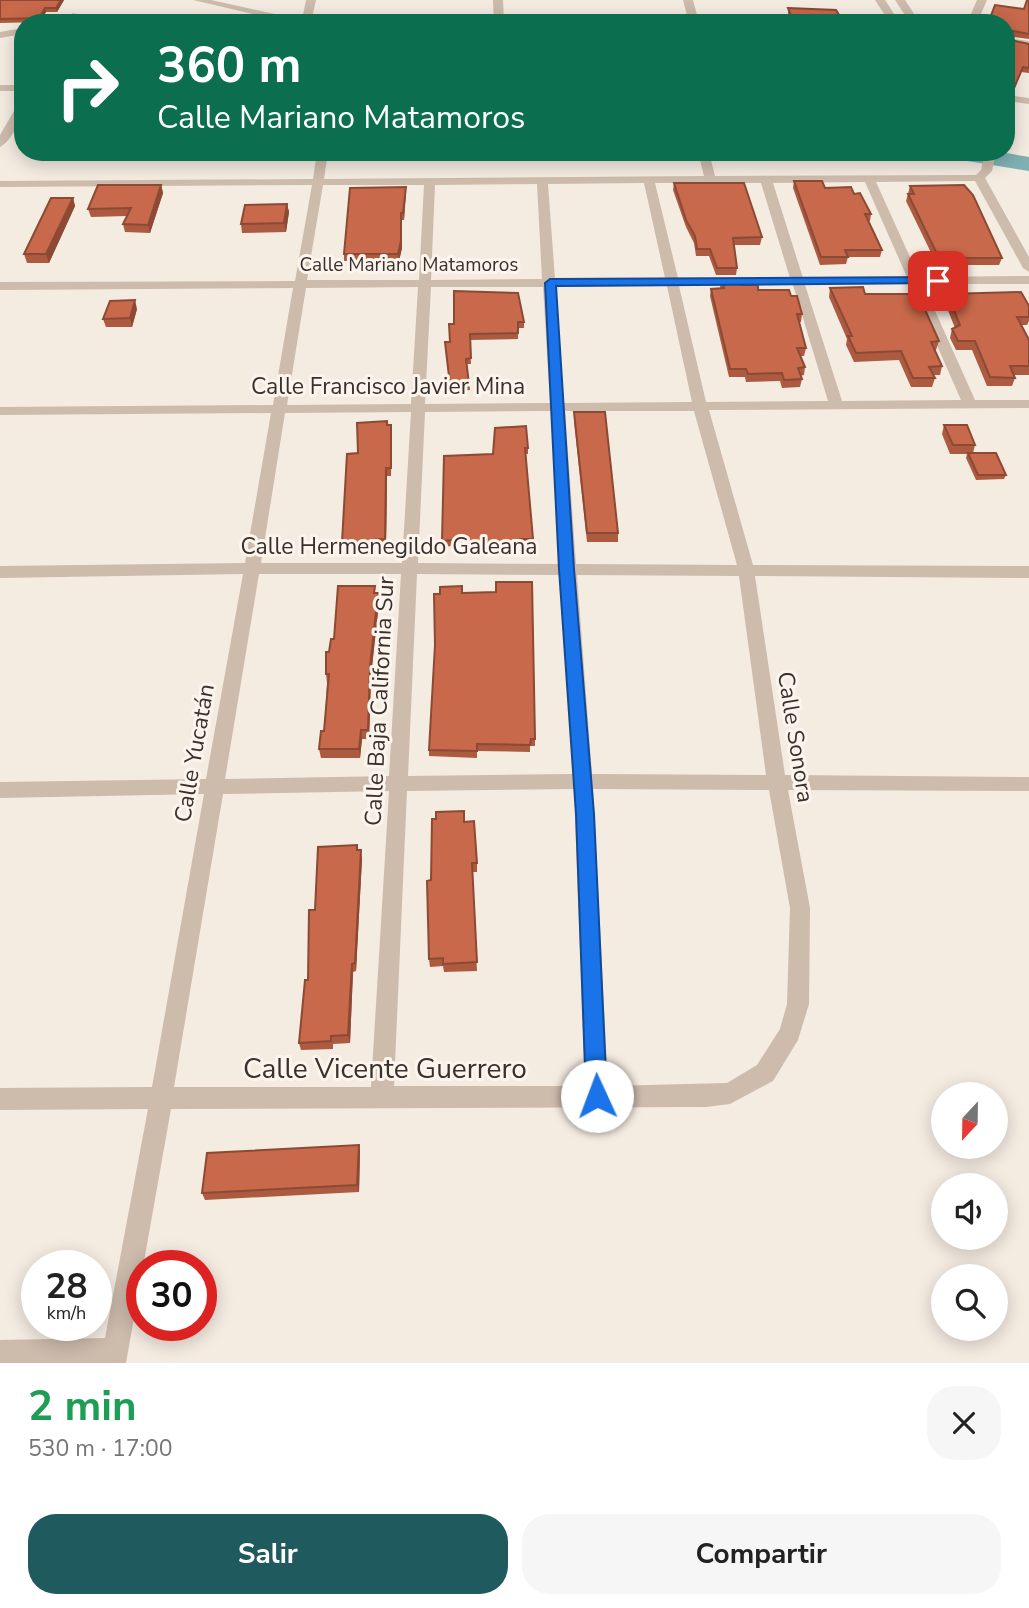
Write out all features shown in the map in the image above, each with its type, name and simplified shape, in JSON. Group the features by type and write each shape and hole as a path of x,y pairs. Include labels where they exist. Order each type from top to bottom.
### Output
{"street":[{"path":"198,0 264,14"},
{"path":"0,144 3,132 14,117"},
{"name":"Calle Yucatán","path":"114,1357 322,161"},
{"path":"705,161 710,179"},
{"path":"0,184 979,178 986,171 989,161"},
{"path":"869,178 970,404"},
{"path":"979,178 1029,268"},
{"path":"766,179 836,405"},
{"path":"542,180 566,569 585,814 597,1096"},
{"name":"Calle Sonora","path":"649,180 700,405 746,570 777,784 800,908 798,1004 790,1033 765,1073"},
{"name":"Calle Baja California Sur","path":"382,1097 396,786 430,181"},
{"name":"Calle Mariano Matamoros","path":"0,286 1029,280"},
{"name":"Calle Francisco Javier Mina","path":"0,411 1029,404"},
{"name":"Calle Hermenegildo Galeana","path":"0,572 252,568 1029,572"},
{"path":"0,790 396,786 581,781 1029,784"},
{"name":"Calle Vicente Guerrero","path":"0,1099 706,1096 730,1093 765,1073"},
{"path":"0,1353 114,1357"}],"building":[{"path":"0,0 61,0 56,8 45,8 41,14 14,14 14,19 0,19"},
{"path":"1029,0 1029,34 1015,31 1015,14 992,14 995,5 1024,9"},
{"path":"788,8 836,10 838,14 790,14"},
{"path":"1015,41 1029,44 1029,68 1023,67 1015,86"},
{"path":"794,181 822,181 825,188 851,187 854,194 860,193 871,214 865,214 882,250 845,250 848,257 821,257"},
{"path":"674,183 744,183 762,237 733,238 737,268 717,268 710,249 697,249 695,236 686,220"},
{"path":"98,185 161,185 148,225 123,224 131,208 88,209"},
{"path":"964,185 973,195 1002,258 939,258 908,194 914,194 910,186"},
{"path":"406,187 398,254 344,254 350,188"},
{"path":"51,198 73,198 46,254 24,254"},
{"path":"287,204 284,223 241,224 245,205"},
{"path":"721,280 739,280 740,285 758,285 758,290 789,290 791,296 797,296 802,314 797,314 806,348 797,348 805,367 798,368 802,379 784,380 782,373 748,374 746,369 730,369 711,289 724,288"},
{"path":"863,287 865,294 918,294 939,341 931,342 942,366 929,367 935,378 913,378 901,351 856,353 848,336 852,336 830,288"},
{"path":"454,291 518,293 524,322 518,322 518,333 470,334 471,358 466,359 469,384 450,385 445,342 450,342 449,324 454,324"},
{"path":"1021,292 1029,306 1029,317 1017,317 1029,340 1029,366 1010,366 1015,378 990,377 975,341 958,341 952,329 960,325 947,294"},
{"path":"135,300 130,318 103,319 110,301"},
{"path":"574,412 605,412 618,533 587,533"},
{"path":"387,421 387,425 391,425 391,468 386,468 385,539 342,542 347,454 358,453 357,423"},
{"path":"944,425 967,425 975,445 953,445"},
{"path":"526,426 528,448 525,448 533,539 520,539 520,542 452,544 452,540 442,541 444,456 493,454 495,428"},
{"path":"968,453 996,453 1006,475 978,475"},
{"path":"496,582 532,582 535,739 531,739 530,745 477,744 477,751 429,750 435,645 434,594 440,594 440,587 462,586 462,593 496,592"},
{"path":"338,586 375,586 374,593 378,593 370,667 368,730 361,730 359,749 319,749 321,731 324,731 329,674 326,674 326,652 329,652 331,639 334,639"},
{"path":"464,811 464,822 474,821 477,863 472,863 477,962 443,964 443,958 429,959 427,881 431,880 432,819 436,819 436,812"},
{"path":"357,845 357,850 361,850 348,1035 331,1036 331,1041 299,1043 305,980 308,980 309,910 315,910 318,847"},
{"path":"359,1145 357,1185 202,1193 207,1153"}],"waterway":[{"path":"1010,161 1029,164"}],"route":[{"path":"597,1096 585,814 566,569 550,283 938,281"}]}
